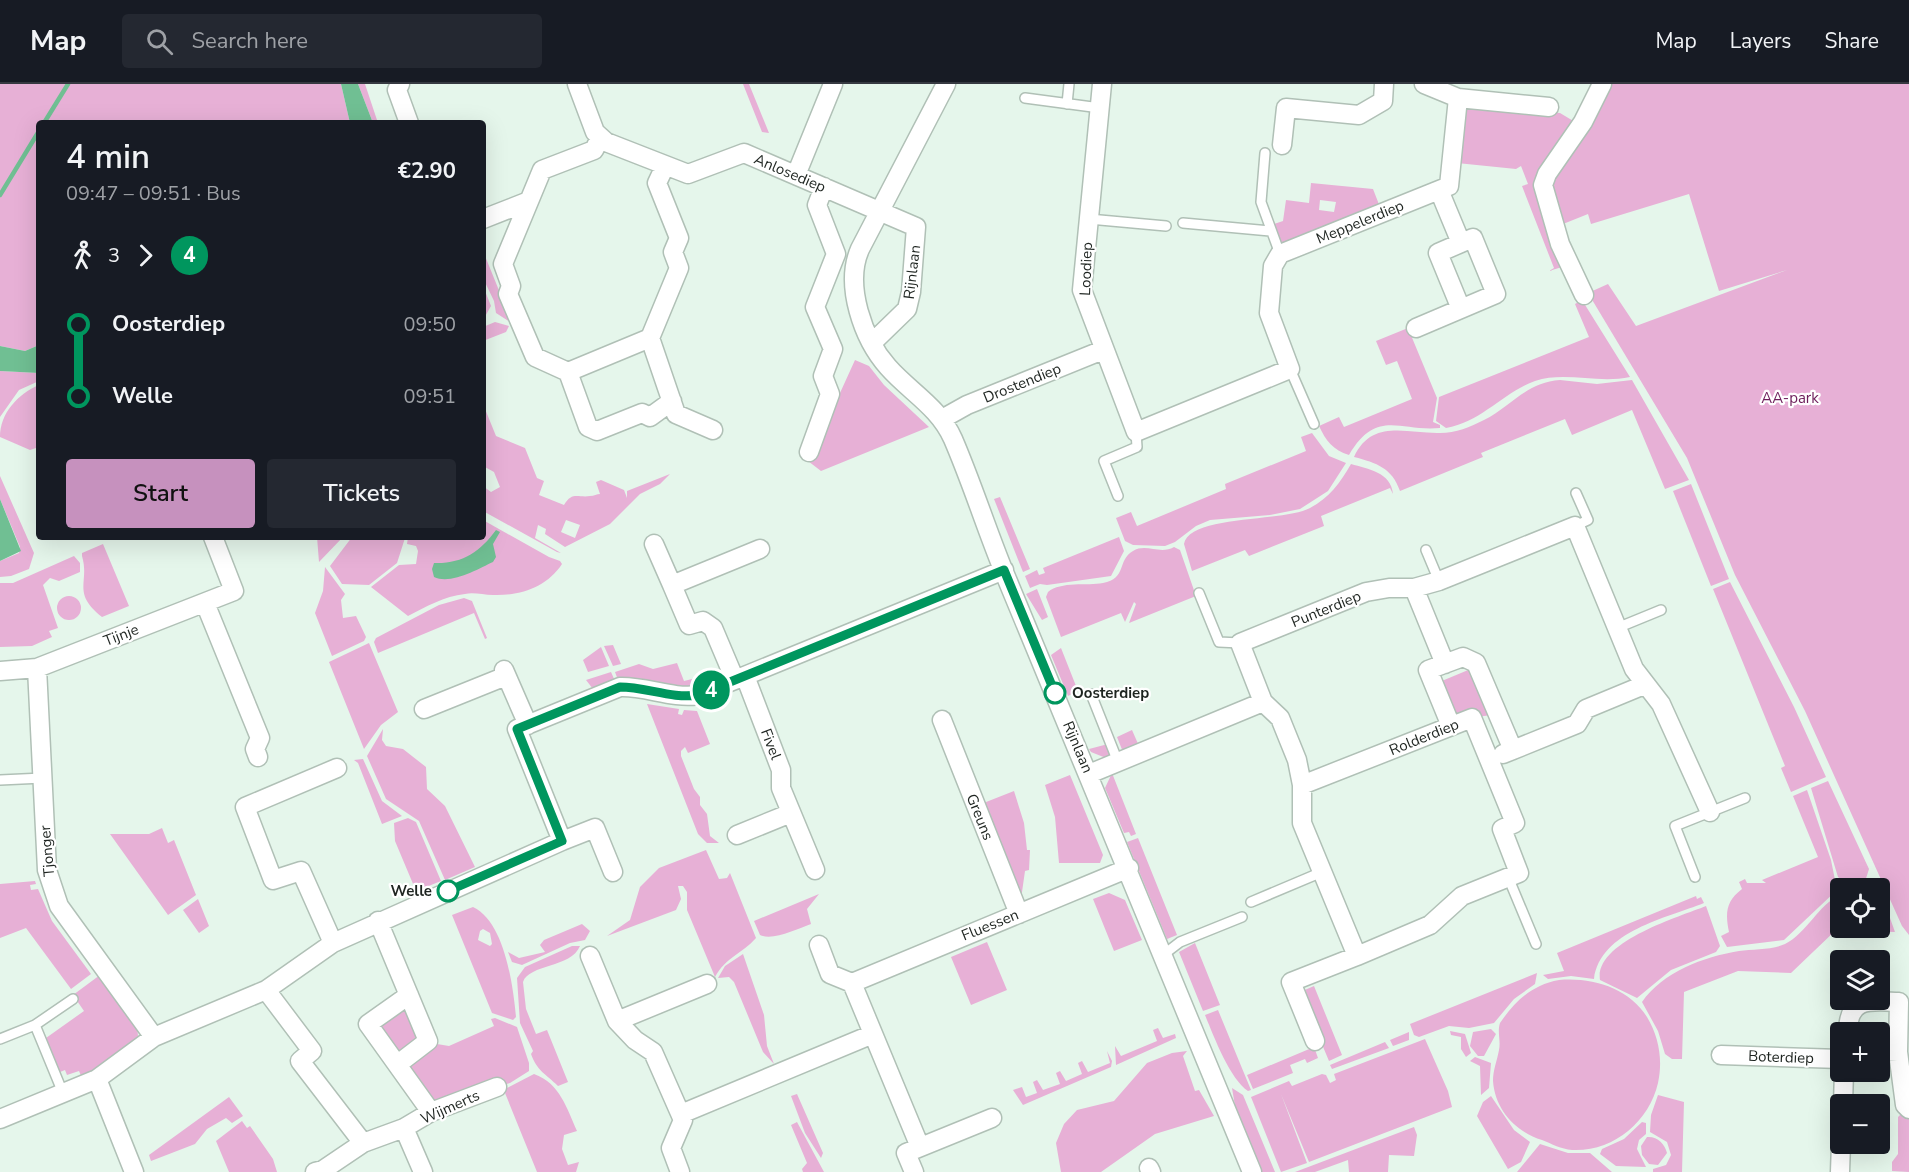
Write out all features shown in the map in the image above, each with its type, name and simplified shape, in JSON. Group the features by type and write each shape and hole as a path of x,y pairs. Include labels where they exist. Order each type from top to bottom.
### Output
{"street":[{"path":"400,84 397,90 408,120"},
{"path":"577,84 600,138 594,150 542,170 502,264 511,286 508,294 535,357 568,372 588,428 597,431 642,413 650,417 672,401"},
{"path":"796,175 833,84"},
{"name":"Rijnlaan","path":"946,84 856,258 852,276 856,303 873,342 889,368 942,419 952,438 1004,570 1129,868 1252,1172"},
{"name":"Loodiep","path":"1102,84 1082,290 1103,350"},
{"path":"1282,145 1286,108 1359,115 1383,101 1384,84"},
{"path":"1424,84 1458,98 1549,107"},
{"path":"1584,295 1560,244 1543,184 1547,174 1583,122 1602,84"},
{"path":"1458,98 1449,186 1439,190 1461,243"},
{"name":"Anlosediep","path":"600,138 688,174 744,153 880,210"},
{"path":"665,166 657,183 679,238 673,252 679,268 650,338 676,414 714,430"},
{"path":"809,452 830,394 823,376 832,349 815,307 836,254 817,205 824,187"},
{"name":"Meppelerdiep","path":"1280,254 1439,190"},
{"path":"486,218 529,201"},
{"name":"Rijnlaan","path":"873,342 907,309 911,292 916,228 880,210"},
{"path":"1416,328 1461,309 1496,294 1473,238 1438,253 1461,309"},
{"path":"1103,350 1136,432 1290,369 1269,313 1273,266 1280,254"},
{"path":"568,372 650,338"},
{"name":"Drostendiep","path":"942,419 967,405 1103,350"},
{"path":"1575,526 1634,669 1644,685 1661,704 1710,812"},
{"name":"Punterdiep","path":"1240,644 1366,592 1389,588 1414,588 1439,581 1575,526"},
{"name":"Tijnje","path":"0,671 37,668 234,591 214,540"},
{"name":"Fivel","path":"654,544 689,624 703,621 712,628 740,678 781,770 781,788 814,870"},
{"path":"672,585 760,549"},
{"path":"562,841 517,729 620,687 634,687 687,697 740,678 1004,570"},
{"path":"1414,588 1445,663"},
{"path":"205,603 260,738 255,749 258,757"},
{"path":"1240,644 1263,702 1280,718 1298,760 1302,785 1302,823 1357,957"},
{"path":"1452,726 1428,670 1463,657 1476,663 1513,750"},
{"name":"Tjonger","path":"37,668 47,870 55,897 154,1037"},
{"path":"424,709 505,673 528,725"},
{"path":"1489,759 1577,724 1586,709 1644,685"},
{"path":"1089,774 1263,702"},
{"name":"Rolderdiep","path":"1302,785 1472,718 1515,824 1502,829 1519,873 1508,878"},
{"name":"Greuns","path":"942,720 1019,914"},
{"path":"333,942 301,871 273,880 245,807 337,768"},
{"path":"737,835 791,813"},
{"path":"0,1119 97,1079 154,1037 266,990 333,942 562,841 595,828 613,872"},
{"name":"Fluessen","path":"852,982 1129,868"},
{"path":"1316,1041 1291,982 1417,932 1430,925 1462,896 1508,878"},
{"path":"378,921 428,1041 398,1064"},
{"path":"819,945 830,974 852,982 920,1148"},
{"path":"590,956 617,1021 635,1040 653,1052 681,1114 683,1120 671,1148 680,1172"},
{"path":"617,1021 707,984"},
{"path":"266,990 312,1051 300,1061 363,1143"},
{"path":"409,995 368,1024 431,1112"},
{"path":"1848,1022 1856,1006 1865,1001 1904,1002 1890,1048"},
{"path":"681,1114 873,1034"},
{"path":"1890,1054 1905,1105 1909,1109"},
{"name":"Boterdiep","path":"1720,1055 1830,1059"},
{"path":"97,1079 135,1172"},
{"name":"Wijmerts","path":"315,1172 323,1170 363,1143 404,1128 431,1112 497,1087"},
{"path":"914,1172 906,1153 992,1118"},
{"name":"Wijmerts","path":"404,1128 423,1172"},
{"path":"1840,1172 1841,1154"}],"lane":[{"path":"1067,104 1069,84"},
{"path":"1025,98 1100,108"},
{"path":"1265,153 1261,202 1280,254"},
{"path":"1089,219 1166,226"},
{"path":"1183,223 1270,231"},
{"path":"1290,369 1314,424"},
{"path":"1118,496 1104,461 1137,447 1136,432"},
{"path":"1575,526 1588,520 1576,493"},
{"path":"1426,550 1439,581"},
{"path":"1199,593 1219,642 1240,644"},
{"path":"1617,628 1661,610"},
{"path":"1090,694 1118,762"},
{"path":"0,780 43,778"},
{"path":"1695,877 1675,826 1745,798"},
{"path":"1251,902 1323,872"},
{"path":"1508,878 1536,944"},
{"path":"1163,955 1180,942 1242,917"},
{"path":"0,1039 35,1025 72,999"},
{"path":"35,1025 63,1093"}],"green space":[{"path":"0,84 341,84 349,120 36,120 36,346 25,351 0,346"},
{"path":"358,84 365,84 377,120 372,120"},
{"path":"743,84 749,84 769,133 762,132"},
{"name":"AA-park","path":"1607,84 1909,84 1909,935 1902,926 1890,899 1890,878 1880,878 1805,711 1735,575 1687,458 1588,293 1608,284 1636,326 1787,270 1719,291 1689,194 1591,224 1588,214 1558,226 1548,186"},
{"path":"1474,104 1560,113 1575,122 1540,173 1562,267 1549,271 1554,268 1522,186 1528,184 1521,166 1516,169 1457,163 1465,108"},
{"path":"1311,183 1373,189 1380,207 1283,246 1274,224 1283,221 1286,200 1309,203","holes":["1320,200 1336,202 1334,212 1319,210"]},
{"path":"486,258 510,322 496,313 494,301 486,284"},
{"path":"486,294 491,306 486,315"},
{"path":"1582,300 1630,377 1618,379 1546,378 1523,386 1481,414 1459,425 1446,428 1436,421 1439,397 1589,337 1575,304"},
{"path":"495,322 509,326 506,332 486,340 486,326"},
{"path":"1408,328 1437,398 1433,422 1440,425 1440,428 1390,425 1379,427 1359,441 1349,455 1334,448 1319,426 1339,417 1344,427 1412,399 1397,361 1386,365 1376,341"},
{"path":"855,360 869,366 884,385 929,427 821,471 808,461 837,393 840,393"},
{"path":"0,371 36,373 36,382 19,390 0,417"},
{"path":"1560,380 1597,384 1632,380 1689,480 1665,489 1632,410 1572,435 1565,419 1481,453 1483,457 1400,491 1393,477 1383,468 1354,457 1371,437 1381,433 1403,431 1440,433 1463,429 1479,423 1538,385"},
{"path":"36,386 36,448 30,450 0,437 7,412 17,399"},
{"path":"486,411 496,436 525,448 537,478 544,481 539,495 564,505 573,497 600,494 596,482 601,480 624,490 627,498 627,491 670,474 660,484 640,494 610,524 565,547 545,534 546,529 538,525 535,538 561,553 486,513 486,488 491,492 500,487 494,472 486,468","holes":["566,520 580,525 575,538 561,532"]},
{"path":"1312,433 1329,456 1346,463 1328,491 1300,509 1270,515 1210,520 1196,526 1175,542 1165,546 1133,545 1125,541 1116,518 1131,512 1137,526 1226,489 1225,484 1306,451 1301,437"},
{"path":"1351,464 1383,476 1388,481 1393,494 1390,488 1321,516 1324,526 1249,556 1245,550 1192,571 1184,544 1190,535 1202,528 1219,524 1310,508 1334,489"},
{"path":"0,476 34,553 29,569 11,576 0,577 0,561 19,553 20,547 0,499"},
{"path":"1691,484 1729,579 1711,586 1673,491"},
{"path":"1000,497 1030,569 1023,572 994,499"},
{"path":"486,522 562,564 549,579 523,592 503,595 472,593 457,595 435,602 408,616 371,587 399,565 416,564 418,551 416,546 407,544 408,540 486,540"},
{"path":"1119,537 1124,551 1111,576 1040,584 1030,588 1025,576 1037,570 1039,575 1045,573 1043,568"},
{"path":"317,540 340,540 319,562"},
{"path":"350,540 404,540 397,563 369,585 342,584 330,566"},
{"path":"103,544 129,606 102,617 87,601 84,594 82,553"},
{"path":"1174,547 1180,550 1196,596 1129,623 1136,604 1134,602 1125,622 1121,613 1061,637 1046,597 1048,592 1060,586 1111,581 1116,578 1125,559 1133,551 1143,548 1164,550"},
{"path":"74,556 80,563 80,572 59,581 50,578 43,585 58,628 49,631 52,637 32,646 0,647 0,583 13,583"},
{"path":"325,567 345,594 341,600 343,618 356,616 366,637 364,641 332,656 315,613 323,591"},
{"path":"1730,582 1794,707 1826,777 1791,792 1781,768 1785,766 1713,589"},
{"path":"1037,589 1048,617 1042,620 1026,594"},
{"path":"69,596 77,600 81,608 77,616 69,620 61,616 57,608 61,600"},
{"path":"464,598 472,601 487,638 485,639 474,613 378,653 374,642 376,638 439,605"},
{"path":"369,643 398,712 381,725 364,749 329,662"},
{"path":"613,645 621,664 613,666 604,646"},
{"path":"601,647 609,666 588,672 583,660"},
{"path":"1061,648 1078,691 1068,696 1051,655"},
{"path":"677,663 684,681 696,678 699,686 691,690 618,680 615,672 639,664 653,669"},
{"path":"1473,668 1492,715 1452,720 1437,683"},
{"path":"611,672 615,681 593,689 586,680"},
{"path":"647,704 679,709 678,714 682,715 684,710 697,711 710,744 688,753 685,747 681,751 681,756 694,789 700,797 700,805 707,814 710,836 719,843 707,843 698,834"},
{"path":"383,729 382,740 386,746 403,749 426,767 427,789 445,806 475,867 445,880 419,821 386,799 367,756"},
{"path":"1132,730 1139,746 1123,752 1117,737"},
{"path":"1108,744 1113,756 1106,758 1089,749"},
{"path":"363,759 382,801 402,816 382,824 358,763 354,760"},
{"path":"1112,773 1136,834 1131,836 1129,832 1124,833 1105,788"},
{"path":"1070,775 1103,855 1100,863 1059,863 1055,817 1045,785"},
{"path":"1828,781 1869,869 1866,878 1838,877 1811,788"},
{"path":"1807,790 1831,860 1835,878 1830,878 1830,897 1784,940 1727,947 1721,936 1729,932 1728,908 1733,898 1742,889 1739,882 1745,879 1747,883 1766,883 1762,880 1818,857 1793,796"},
{"path":"1014,791 1024,823 1027,850 1030,850 1029,870 1025,871 1021,899 981,804"},
{"path":"408,818 416,822 441,881 416,891 395,841 394,823"},
{"path":"162,828 168,843 174,840 196,895 168,915 110,834 149,834"},
{"path":"1138,838 1177,935 1167,939 1127,842"},
{"path":"706,850 719,879 727,878 730,873 756,938 729,960 715,977 687,910 687,892 683,886 678,886 681,899 676,910 607,936 630,920 640,887 659,868"},
{"path":"35,881 36,884 30,885 31,890 38,889 52,921 91,974 71,989 26,928 0,938 0,884"},
{"path":"1109,893 1125,900 1142,940 1114,951 1093,899"},
{"path":"819,894 807,909 811,924 771,937 760,935 754,921"},
{"path":"1696,896 1697,899 1701,897 1704,903 1655,921 1622,938 1609,949 1599,963 1594,979 1571,976 1548,979 1543,975 1564,971 1557,953"},
{"path":"198,899 209,926 199,933 183,910"},
{"path":"1830,901 1830,936 1791,973 1738,971 1684,992 1682,1059 1672,1059 1665,1054 1658,1031 1642,1002 1651,991 1672,974 1712,957 1785,944 1800,933"},
{"path":"1706,906 1720,946 1716,952 1671,970 1637,998 1600,980 1602,966 1610,954 1624,943 1659,924"},
{"path":"473,907 493,926 500,940 510,973 516,1017 513,1020 492,1013 452,915","holes":["483,929 490,933 492,944 490,946 478,940 480,931"]},
{"path":"1890,918 1895,932 1890,932"},
{"path":"582,924 590,931 585,940 570,943 522,965 512,962 508,952 519,958 545,952 540,945 544,940"},
{"path":"987,942 1007,990 971,1005 951,957"},
{"path":"1195,943 1220,1005 1203,1011 1179,952"},
{"path":"572,946 580,946 568,958 533,972 523,982 526,1009 536,1034 547,1030 568,1082 558,1086 533,1060 531,1054 533,1051 520,1023 517,978 525,967"},
{"path":"743,954 764,1015 767,1046 774,1064 763,1052 734,982 729,977 718,978 725,966"},
{"path":"1537,973 1535,984 1514,999 1494,1023 1469,1028 1449,1026 1419,1037 1414,1035 1410,1024"},
{"path":"100,975 137,1025 138,1036 134,1042 82,1078 79,1071 67,1075 65,1070 60,1072 46,1038 84,1011 73,995"},
{"path":"1584,980 1620,992 1639,1007 1647,1017 1659,1049 1658,1083 1647,1110 1638,1122 1615,1140 1587,1149 1564,1149 1524,1131 1508,1118 1503,1110 1493,1081 1499,1047 1500,1023 1525,995 1549,982"},
{"path":"1314,986 1342,1055 1329,1061 1300,992"},
{"path":"405,1005 419,1038 399,1059 375,1027"},
{"path":"1218,1010 1251,1090 1248,1091 1235,1077 1223,1057 1205,1015"},
{"path":"495,1018 517,1027 529,1063 529,1071 510,1083 435,1106 406,1066 437,1044 449,1046 494,1026 491,1019"},
{"path":"1158,1028 1163,1038 1175,1034 1176,1038 1116,1065 1115,1046 1121,1056 1157,1041 1153,1030"},
{"path":"1491,1029 1496,1034 1484,1056 1478,1056 1470,1046 1473,1032"},
{"path":"1450,1031 1465,1034 1471,1053 1466,1057 1461,1049 1461,1037 1451,1035"},
{"path":"1409,1032 1409,1040 1393,1046 1390,1040"},
{"path":"1425,1039 1448,1091 1452,1107 1309,1162 1281,1094 1307,1163 1281,1172 1251,1097 1289,1081 1292,1086 1322,1074 1326,1075 1330,1083 1336,1080 1334,1074"},
{"path":"1385,1042 1389,1048 1332,1069 1330,1065"},
{"path":"1314,1047 1318,1058 1307,1063 1305,1059 1290,1065 1293,1073 1253,1089 1247,1075"},
{"path":"1107,1051 1112,1061 1111,1067 1023,1105 1013,1090 1022,1087 1026,1097 1037,1093 1033,1082 1037,1080 1043,1090 1060,1084 1056,1073 1060,1071 1066,1081 1082,1074 1078,1063 1082,1061 1088,1072 1110,1063"},
{"path":"1187,1051 1183,1056 1195,1091 1199,1090 1214,1116 1155,1134 1101,1172 1061,1172 1056,1143 1064,1124 1077,1110 1114,1101 1147,1063 1172,1053"},
{"path":"1475,1057 1491,1063 1489,1088 1481,1095 1480,1066 1470,1061"},
{"path":"534,1074 543,1078 556,1090 577,1131 564,1135 562,1149 568,1165 579,1162 576,1172 537,1172 505,1093 507,1088"},
{"path":"1232,1088 1243,1095 1275,1172 1262,1172 1235,1106"},
{"path":"797,1094 823,1153 821,1158 805,1133 791,1096"},
{"path":"1658,1095 1684,1102 1682,1172 1653,1172 1653,1169 1666,1165 1671,1155 1667,1142 1650,1132 1651,1115"},
{"path":"1491,1096 1514,1130 1530,1142 1521,1162 1508,1169 1477,1116 1483,1102"},
{"path":"229,1097 243,1116 232,1123 226,1118 207,1129 195,1144 151,1161 149,1155"},
{"path":"1904,1111 1909,1115 1909,1172 1892,1171 1892,1162 1898,1154 1898,1117"},
{"path":"242,1121 247,1128 250,1126 273,1159 277,1172 229,1172 216,1141"},
{"path":"797,1122 824,1172 803,1172 802,1169 807,1163 791,1125"},
{"path":"1642,1122 1646,1123 1646,1134 1639,1140 1637,1149 1646,1167 1616,1166 1600,1154 1602,1149 1624,1139"},
{"path":"1414,1127 1417,1135 1414,1156 1389,1155 1388,1172 1349,1172 1348,1160 1315,1172 1295,1172"},
{"path":"1647,1137 1657,1139 1666,1150 1667,1153 1658,1165 1649,1164 1642,1155 1641,1146"},
{"path":"1540,1144 1568,1153 1590,1153 1612,1172 1517,1172"}],"shaded area":[{"path":"341,84 358,84 372,120 349,120"},
{"path":"0,346 25,351 36,346 36,373 0,371"},
{"path":"0,499 21,551 0,561"},
{"path":"496,530 500,532 493,544 496,557 493,562 456,578 434,577 432,569 434,563 462,559 484,545"}],"waterway":[{"path":"46,120 68,84"},
{"path":"0,195 36,136"}],"bus line":[{"name":"4","path":"448,891 562,841 517,729 620,687 634,687 687,697 698,695 1004,570 1055,693"}],"place":[{"name":"Oosterdiep","path":"1055,693"},
{"name":"Welle","path":"448,891"}]}
